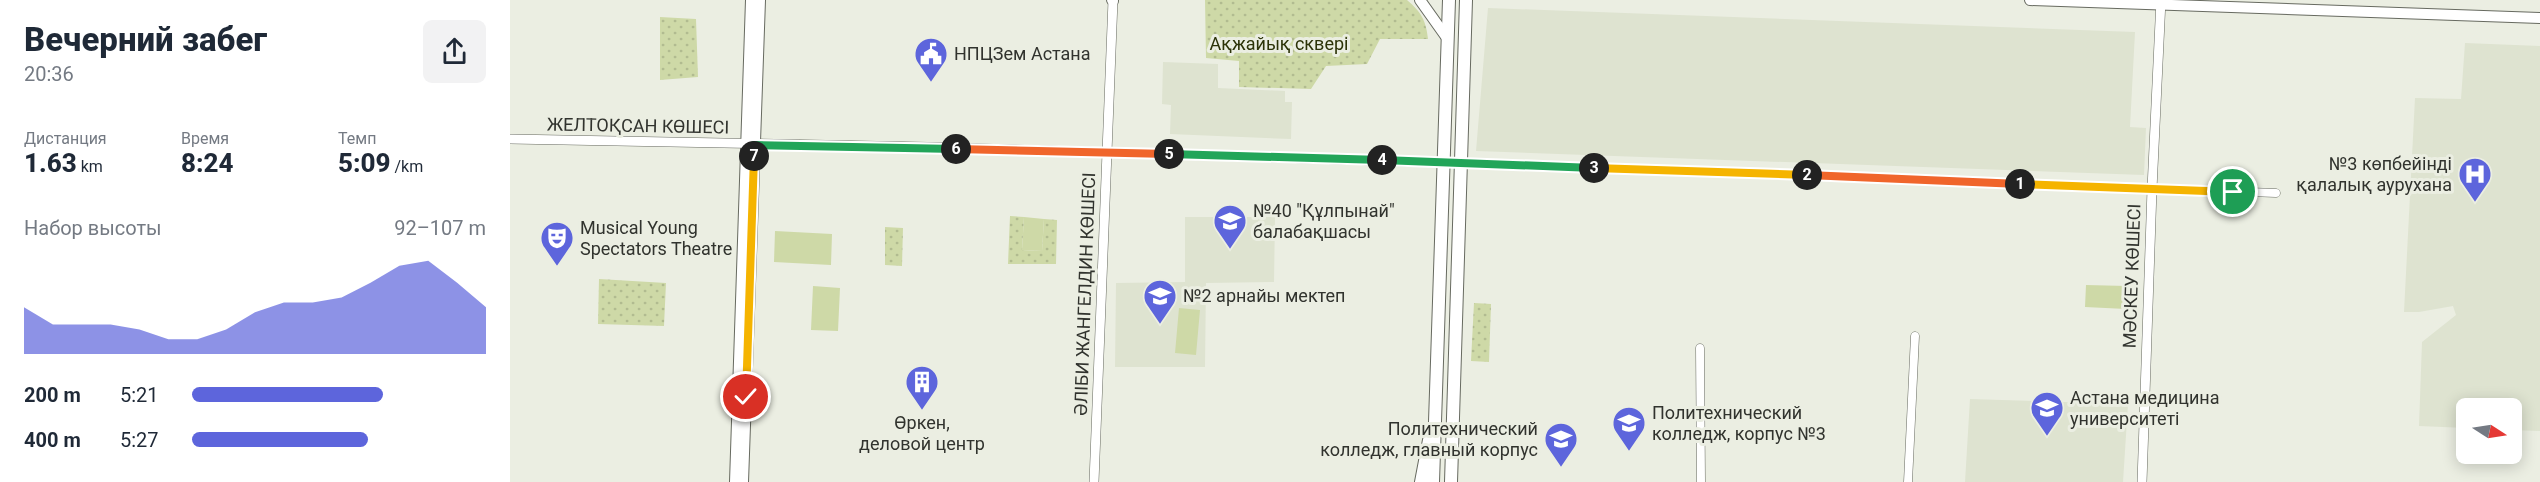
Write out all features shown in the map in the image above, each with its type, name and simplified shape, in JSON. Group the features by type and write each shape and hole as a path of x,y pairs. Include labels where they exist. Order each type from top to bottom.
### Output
{"main road":[{"path":"743,482 750,145 750,0"},
{"path":"735,482 750,145 760,0"},
{"path":"1420,0 1447,38"},
{"path":"1432,482 1449,0"},
{"path":"1452,480 1466,0"},
{"path":"2030,0 2540,18"},
{"path":"1421,482 1426,448 1434,425"}],"street":[{"name":"ӘЛІБИ ЖАНГЕЛДИН КӨШЕСІ","path":"1094,482 1113,0"},
{"name":"МӘСКЕУ КӨШЕСІ","path":"2142,482 2161,3"},
{"name":"ЖЕЛТОҚСАН КӨШЕСІ","path":"510,139 927,147 1443,162 2276,193"},
{"path":"1908,482 1915,336"},
{"path":"1700,348 1701,482"}],"shaded area":[{"path":"1488,8 2135,32 2130,127 2146,128 2144,175 1476,151"},
{"name":"№3 көпбейінді қалалық аурухана","path":"2465,43 2540,46 2540,431 2522,430 2522,398 2456,398 2456,428 2419,426 2422,342 2456,315 2453,306 2419,312 2404,312 2415,98 2461,99"},
{"path":"1163,62 1218,64 1218,88 1285,91 1285,102 1292,102 1291,139 1170,134 1171,105 1162,104"},
{"path":"1185,217 1275,217 1274,282 1206,283 1205,367 1115,367 1116,283 1185,282"},
{"name":"Астана медицина университеті","path":"1970,399 2128,404 2123,482 1965,482"}],"green space":[{"name":"Ақжайық сквері","path":"1205,0 1407,0 1422,17 1428,39 1380,39 1367,64 1326,66 1311,89 1239,87 1239,61 1206,58"},
{"path":"660,17 696,19 698,77 660,80"},
{"path":"1010,216 1024,217 1022,250 1042,251 1044,219 1057,220 1056,264 1008,264"},
{"path":"1024,217 1044,219 1042,251 1022,250"},
{"path":"885,227 903,228 902,266 885,265"},
{"path":"775,231 832,234 831,265 774,262"},
{"path":"599,279 666,283 664,326 598,324"},
{"path":"2086,285 2127,286 2126,309 2085,307"},
{"path":"813,286 840,288 838,331 811,330"},
{"path":"1474,303 1491,304 1489,362 1471,361"},
{"path":"1179,308 1200,310 1196,355 1175,353"}],"place":[{"name":"НПЦЗем Астана","path":"931,83"},
{"name":"№3 көпбейінді қалалық аурухана","path":"2475,203"},
{"name":"№40 \"Құлпынай\" балабақшасы","path":"1230,250"},
{"name":"Musical Young Spectators Theatre","path":"557,267"},
{"name":"№2 арнайы мектеп","path":"1160,325"},
{"name":"Өркен, деловой центр","path":"922,411"},
{"name":"Астана медицина университеті","path":"2047,437"},
{"name":"Политехнический колледж, корпус №3","path":"1629,452"},
{"name":"Политехнический колледж, главный корпус","path":"1561,468"}],"route":[{"path":"746,397 754,145 1294,156 2233,192"}]}
